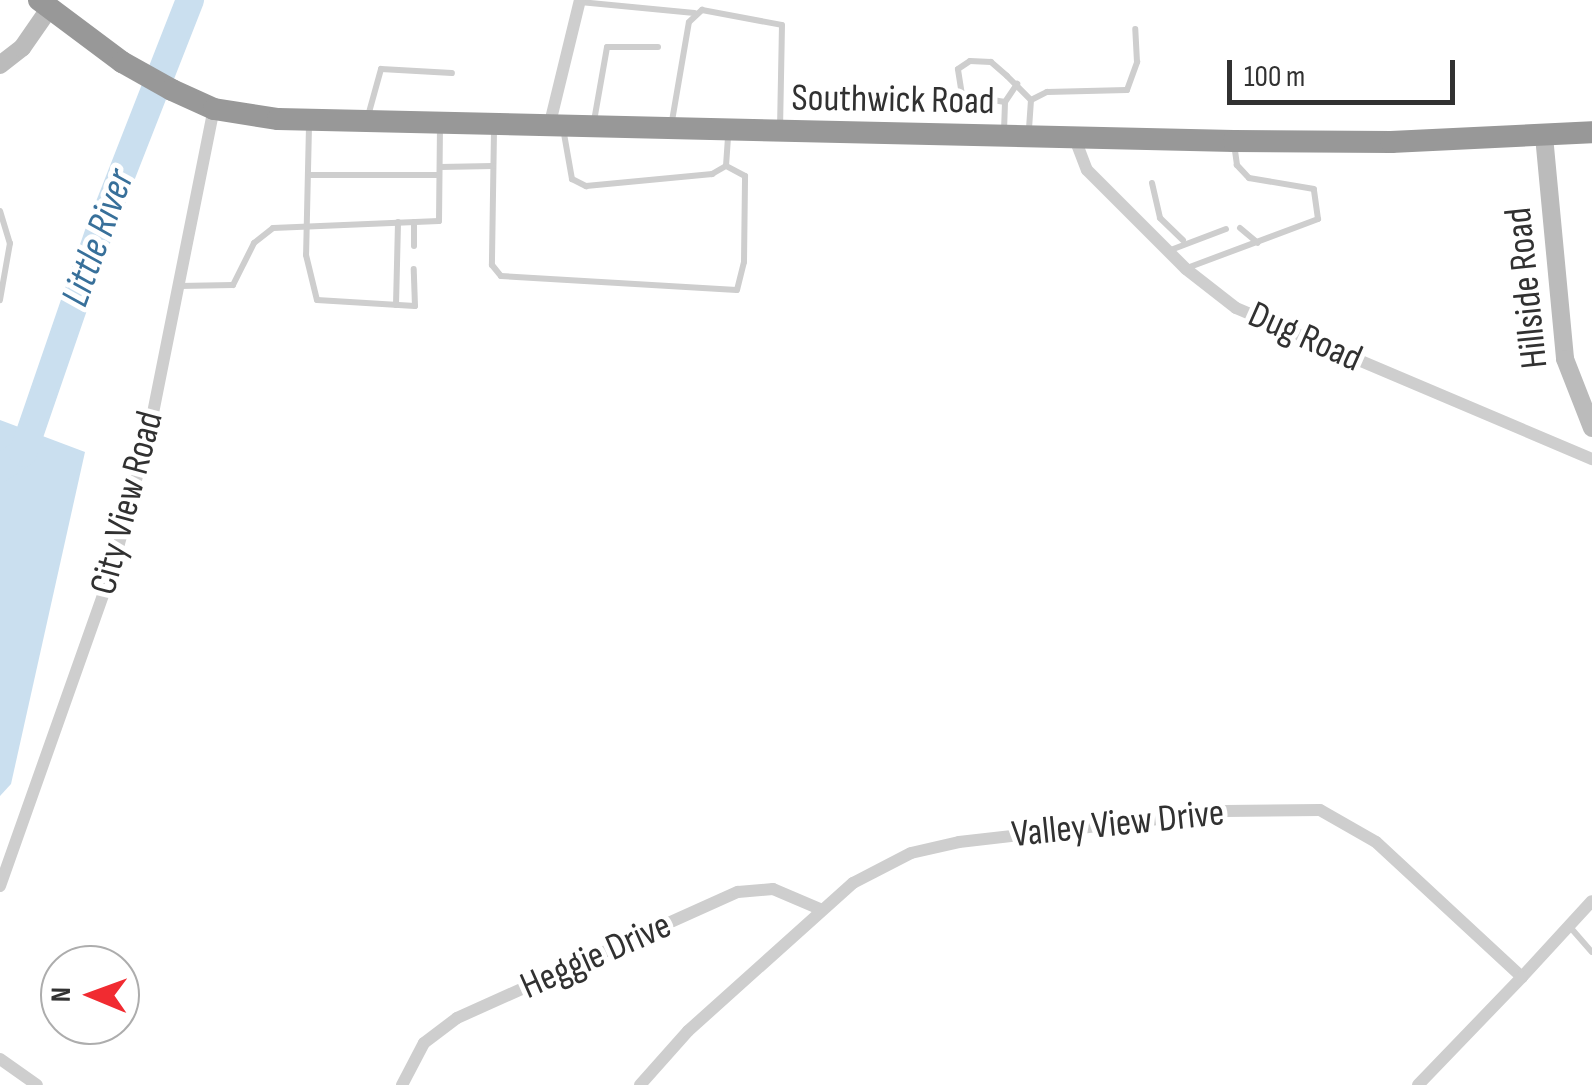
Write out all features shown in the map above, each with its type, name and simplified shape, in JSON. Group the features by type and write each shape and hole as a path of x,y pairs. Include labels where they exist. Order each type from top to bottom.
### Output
{"highway":[{"path":"44,5 101,48 204,104"},
{"name":"Southwick Road","path":"204,104 309,120 1075,139 1234,142 1592,132"}],"street":[{"path":"556,127 579,1"},
{"path":"0,65 22,48 44,5"},
{"name":"City View Road","path":"0,886 112,570 178,286 204,104"},
{"name":"Hillside Road","path":"1544,136 1565,359 1592,428"},
{"name":"Dug Road","path":"1075,139 1087,170 1168,252 1280,332 1592,459"},
{"name":"Valley View Drive","path":"640,1085 820,910 911,853 959,842 1224,810 1320,810 1376,842 1522,976"},
{"name":"Heggie Drive","path":"402,1085 424,1043 457,1018 738,892 774,889 820,910"},
{"path":"1418,1085 1592,901"},
{"path":"0,1059 37,1085"}],"lane":[{"path":"579,1 782,25 780,132"},
{"path":"672,130 694,14"},
{"path":"1030,100 1047,92 1127,90 1137,62 1135,30"},
{"path":"593,128 607,47 658,47"},
{"path":"1005,102 962,94 958,68 970,60 991,62 1016,84 1030,100 1028,138"},
{"path":"367,122 381,69 452,73"},
{"path":"1004,137 1005,102 1016,84"},
{"path":"309,120 306,255 318,300 415,306 414,269"},
{"path":"178,286 233,285 254,243 273,228 439,222 440,124"},
{"path":"494,124 495,273 726,292 742,284 745,176 726,166 696,178 586,186 572,180 556,127"},
{"path":"726,166 728,131"},
{"path":"1186,268 1316,222 1317,194 1245,175 1235,162 1234,142"},
{"path":"310,175 494,166"},
{"path":"1152,183 1160,218 1183,240"},
{"path":"0,211 10,244 0,300"},
{"path":"396,305 398,222"},
{"path":"414,222 414,246"},
{"path":"1240,228 1258,244"},
{"path":"1168,252 1183,240 1226,229"},
{"path":"1569,926 1592,952"}],"water":[{"path":"0,420 85,452 11,784 0,796"}],"waterway":[{"name":"Little River","path":"0,468 23,453 101,227 190,0"}]}
